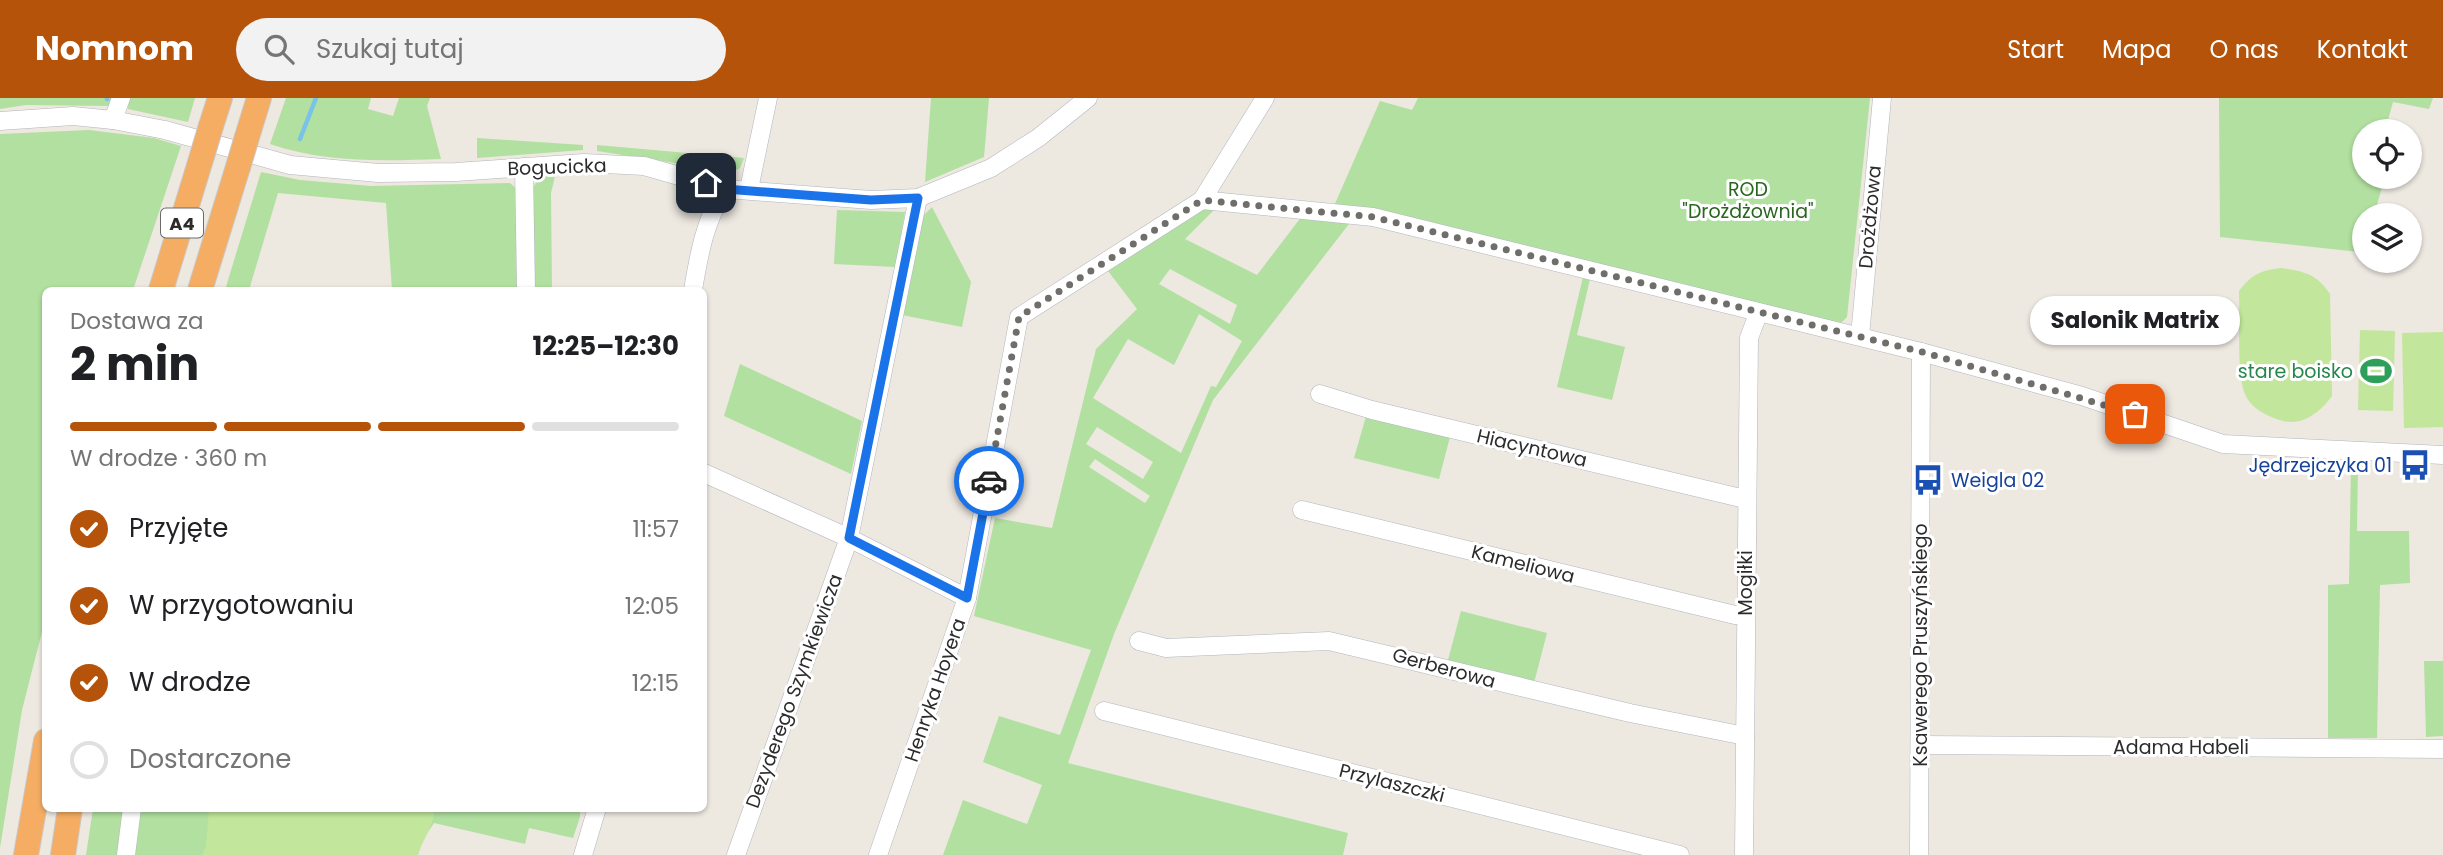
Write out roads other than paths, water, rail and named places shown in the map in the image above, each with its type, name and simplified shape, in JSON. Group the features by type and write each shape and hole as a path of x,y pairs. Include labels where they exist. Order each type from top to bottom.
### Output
{"highway":[{"name":"A4","path":"162,287 220,98"},
{"name":"A4","path":"201,287 259,98"},
{"path":"26,855 42,764"},
{"path":"62,855 69,812"}],"street":[{"path":"113,120 121,98"},
{"path":"749,189 768,98"},
{"name":"Bogucicka","path":"0,121 73,116 113,120 165,130 290,165 378,173 584,163 644,166 725,189 871,200 918,198 991,168 1038,138 1088,98"},
{"name":"Henryka Hoyera","path":"878,855 967,598 1019,317 1202,200 1265,98"},
{"name":"Drożdżowa","path":"1860,336 1882,98"},
{"path":"524,167 526,287"},
{"path":"693,287 698,257 712,210 725,189"},
{"name":"Dezyderego Szymkiewicza","path":"736,855 849,538 918,198"},
{"path":"1202,200 1373,217 1758,314 1922,352 2082,396 2223,444 2443,455"},
{"name":"Mogiłki","path":"1744,855 1745,499 1749,338 1758,314"},
{"name":"Ksawerego Pruszyńskiego","path":"1919,855 1922,352"},
{"name":"Hiacyntowa","path":"1320,394 1372,410 1745,499"},
{"path":"707,473 849,538 967,598"},
{"name":"Kameliowa","path":"1301,510 1735,615 1745,615"},
{"name":"Gerberowa","path":"1139,641 1166,648 1329,640 1630,713 1745,736"},
{"name":"Przylaszczki","path":"1104,711 1680,855"},
{"name":"Adama Habeli","path":"1920,745 2443,748"},
{"path":"126,855 131,812"},
{"path":"583,855 596,812"}],"waterway":[{"path":"300,139 316,98"}],"place":[{"name":"stare boisko","path":"2376,371"},
{"name":"Salonik Matrix","path":"2135,414"},
{"name":"Jędrzejczyka 01","path":"2415,465"},
{"name":"Weigla 02","path":"1928,480"}],"park label":[{"name":"ROD \"Drożdżownia\"","path":"1748,200"}]}
